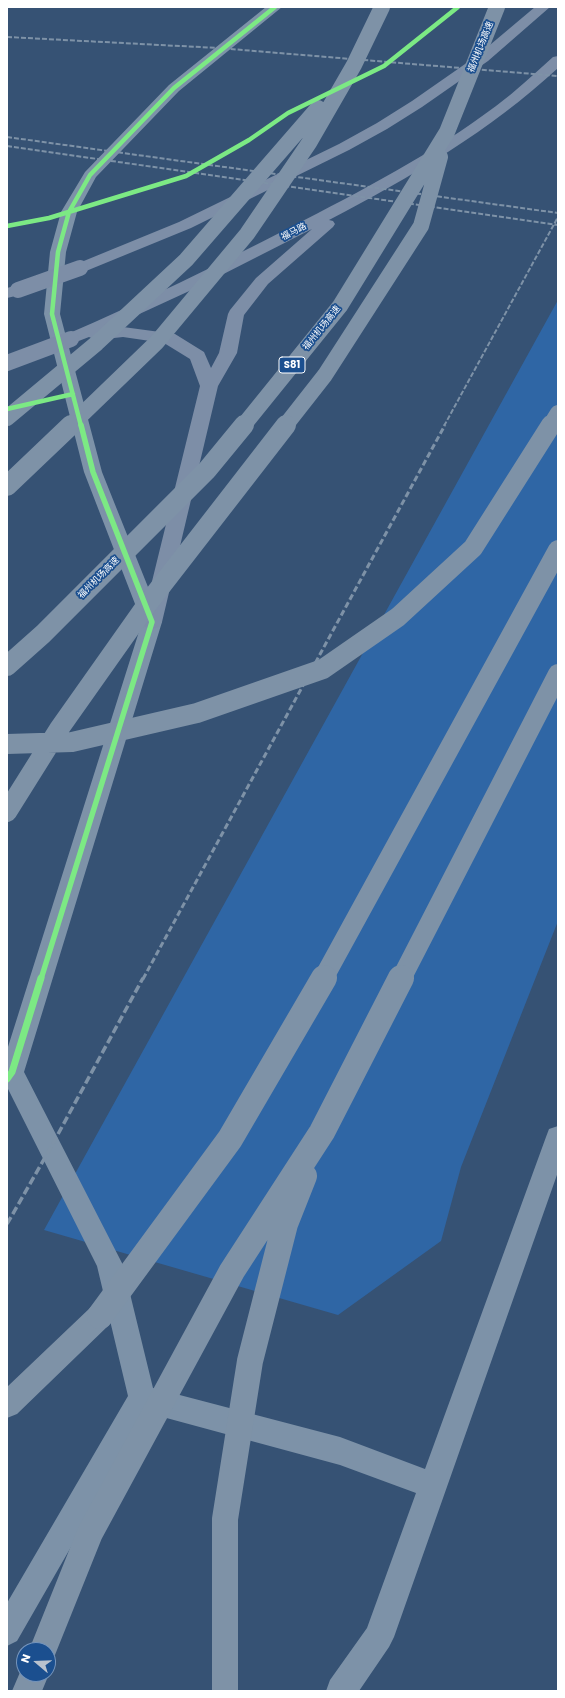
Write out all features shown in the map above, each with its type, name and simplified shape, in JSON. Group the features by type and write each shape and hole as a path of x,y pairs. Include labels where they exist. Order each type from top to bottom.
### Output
{"highway":[{"path":"7,486 157,342 247,234 309,143 354,64 382,7"},
{"name":"福州机场高速","path":"7,666 43,634 207,470 340,306 447,132 497,7"},
{"path":"7,418 97,343 186,260 254,184 354,64"},
{"path":"7,812 59,729 148,603 330,368 421,226 447,132"},
{"path":"7,744 72,742 197,713 324,669 398,617 473,548 558,414"},
{"path":"7,1405 100,1316 230,1139 313,998 558,550"},
{"path":"226,1691 225,1519 250,1361 285,1224 322,1132 558,674"},
{"path":"46,1642 90,1532 97,1519 232,1271 322,1132"}],"main road":[{"path":"12,291 80,268 186,225 344,147 417,104 483,58 543,7"},
{"name":"福马路","path":"7,363 71,339 165,297 352,202 424,160 468,132 528,88 558,60"},
{"path":"152,622 209,386 228,353 236,314 262,281 352,202"},
{"path":"71,339 123,332 169,338 198,356 209,386"}],"street":[{"path":"7,1631 142,1398 110,1265 10,1075 152,622 93,472 52,314 58,252 69,212 90,175 174,88 275,7"},
{"path":"341,1691 379,1636 558,1138"},
{"path":"142,1398 340,1451 432,1485"}],"shaded area":[{"path":"558,300 558,921 461,1167 441,1241 338,1315 44,1230"}],"railway":[{"path":"7,37 218,48 558,76"},
{"path":"7,137 558,213"},
{"path":"7,146 554,224"},
{"path":"554,224 558,217"},
{"path":"444,426 554,224"},
{"path":"554,224 558,225"},
{"path":"143,979 445,425"},
{"path":"7,1224 51,1147 143,978"}],"cycle path":[{"path":"7,1079 12,1072 152,622 93,472 52,314 58,252 69,212 90,175 174,88 275,7"},
{"path":"7,226 49,218 186,176 249,140 288,113 384,66 458,7"},
{"path":"7,409 73,394"}]}
